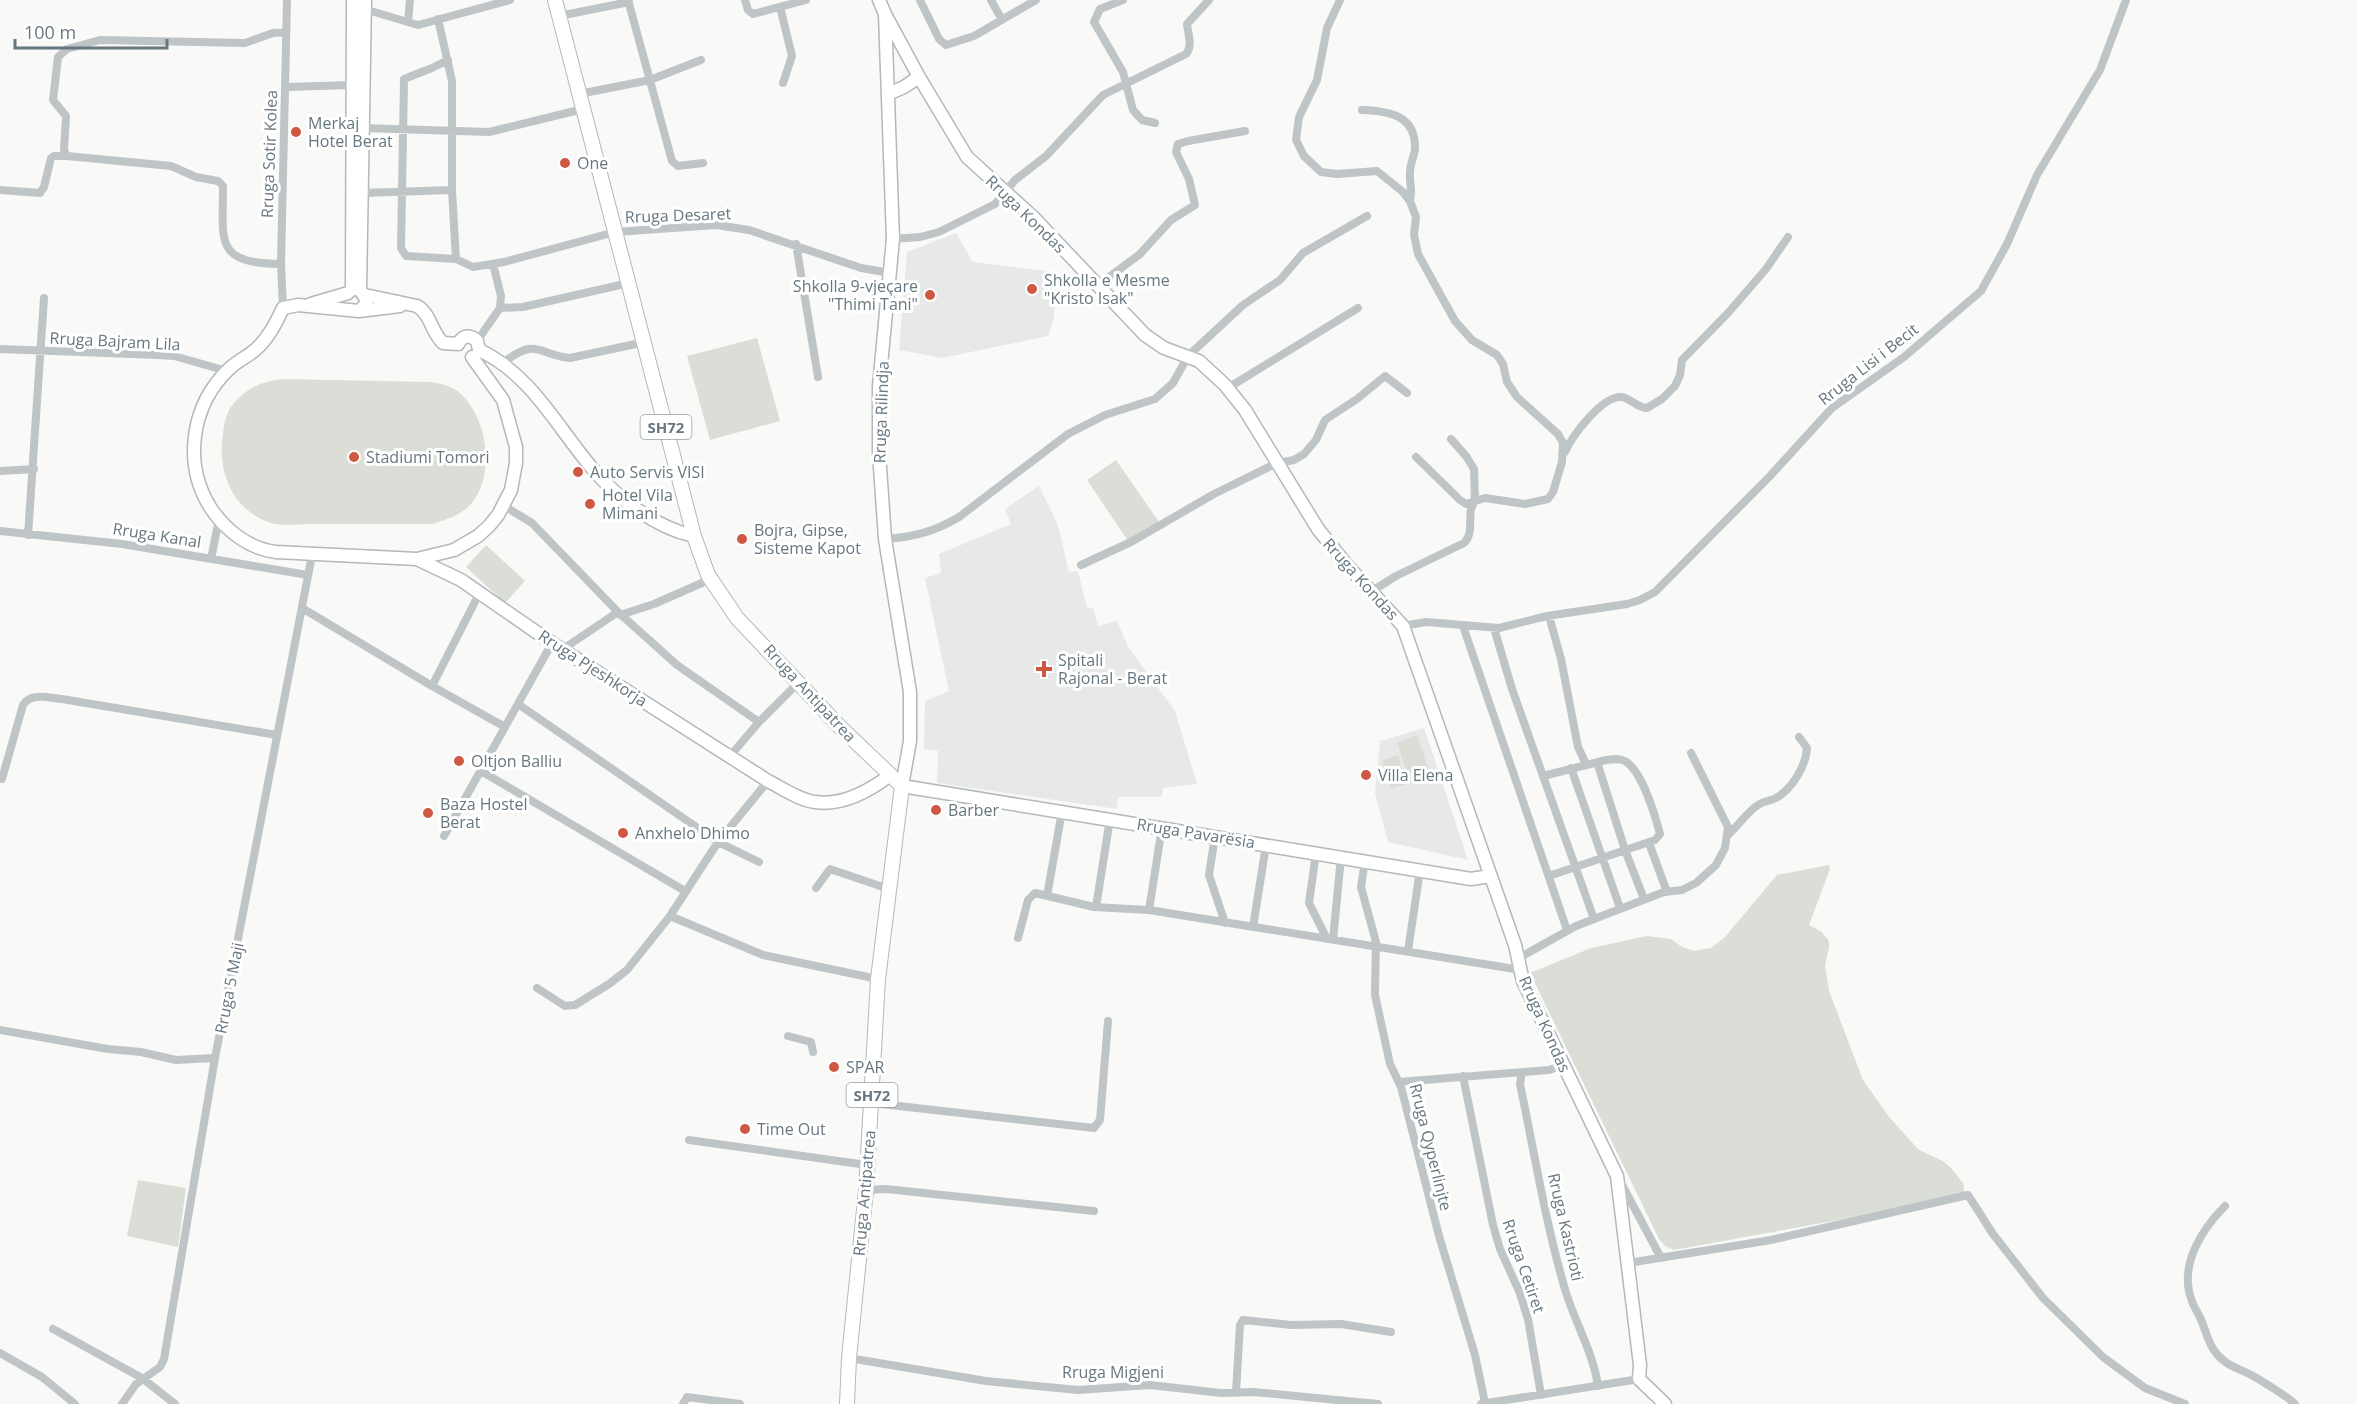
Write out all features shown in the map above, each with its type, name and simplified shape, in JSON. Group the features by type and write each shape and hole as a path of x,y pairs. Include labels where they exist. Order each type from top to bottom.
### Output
{"main road":[{"name":"Rruga Antipatrea","path":"555,0 703,564 737,618 889,776 902,786 878,979 866,1190 849,1358 847,1404"}],"street":[{"name":"Rruga Sotir Kolea","path":"283,308 281,264 287,0"},
{"path":"353,0 352,85 356,292 366,304 354,310"},
{"path":"408,22 410,0"},
{"path":"354,310 345,301 356,292 362,193 365,4 418,25 510,0"},
{"path":"745,0 748,10 753,14 806,0"},
{"name":"Rruga Rilindja","path":"879,0 885,14 893,239 879,386 880,465 885,539 910,692 910,741 902,786"},
{"path":"920,0 939,39 946,45 962,41 1036,0"},
{"path":"991,0 1002,20"},
{"path":"1123,0 1106,2 1094,22 1120,65 1130,101 1138,116 1155,123"},
{"path":"893,239 920,237 939,232 995,204 1020,176 1046,156 1103,95 1190,51 1187,24 1209,0"},
{"path":"1340,0 1326,28 1317,80 1296,125 1297,146 1310,163 1321,172 1337,174 1377,171 1403,192 1410,201 1416,217 1414,235 1418,254 1449,311 1472,340 1500,359 1507,382 1517,397 1558,434 1563,443 1563,455"},
{"name":"Rruga Lisi i Becit","path":"1403,626 1426,622 1494,628 1549,616 1627,604 1654,592 1770,476 1832,408 1904,357 1977,296 1988,281 2007,244 2037,175 2100,69 2126,0"},
{"path":"559,16 599,4 629,1 674,164 678,166 703,163"},
{"path":"780,7 792,56 783,83"},
{"name":"Rruga Kondas","path":"885,14 919,77 967,157 1033,218 1153,342 1188,356 1205,366 1228,388 1245,410 1318,529 1345,563 1403,626 1520,964 1522,981 1617,1176 1640,1365 1639,1378"},
{"path":"438,20 452,81 452,190 456,259"},
{"path":"67,156 64,150 66,116 53,100 57,61 63,51 100,40 244,43 273,33 286,32"},
{"path":"403,191 404,79 448,60"},
{"path":"579,93 650,80 701,60"},
{"path":"888,94 919,77"},
{"path":"286,87 352,85"},
{"path":"363,128 478,132 506,129 583,109"},
{"path":"1362,110 1393,113 1409,127 1415,147 1409,175 1410,201"},
{"path":"1097,286 1140,254 1171,220 1195,204 1189,179 1176,152 1178,144 1245,131"},
{"path":"0,190 40,193 44,187 51,158 54,156 171,166 196,177 218,181 223,186 223,237 229,249 241,260 281,264"},
{"path":"362,193 452,190"},
{"name":"Rruga Desaret","path":"403,191 402,246 406,256 456,259 473,267 493,264 615,232 652,228 731,226 796,244 861,268 890,273"},
{"path":"885,539 919,535 944,526 1074,430 1105,415 1155,399 1173,383 1188,356 1243,305 1280,280 1303,253 1367,216"},
{"path":"1416,457 1466,504 1485,498 1525,504 1548,499 1553,492 1563,455 1575,432 1615,398 1626,398 1641,408 1647,408 1670,392 1679,381 1682,360 1728,313 1766,269 1788,237"},
{"path":"796,244 818,377"},
{"path":"304,306 356,292 413,304 423,309 442,343 458,344 459,353 467,358 476,350 500,308 501,296 493,264"},
{"path":"500,308 523,307 629,283"},
{"path":"28,534 44,298"},
{"path":"413,304 354,310 298,305 283,308 262,343 227,370 213,388 201,409 194,446 195,464 201,488 219,519 238,537 264,551 417,559 444,554 466,543 489,526 504,506 514,477 516,447 503,400 476,350"},
{"path":"1228,388 1358,308"},
{"path":"503,363 529,349 539,348 560,357 570,358 645,342"},
{"name":"Rruga Bajram Lila","path":"0,349 174,356 227,370"},
{"path":"476,350 503,363 536,395 593,469 609,485 661,524 694,536"},
{"path":"1081,565 1131,542 1214,494 1277,463 1294,460 1304,454 1316,440 1325,420 1357,399 1385,376 1407,393"},
{"path":"1372,591 1396,576 1464,543 1471,533 1471,509 1475,501 1474,469 1451,439"},
{"path":"0,471 34,469"},
{"path":"504,506 532,523 547,536 619,614 677,665 759,722"},
{"path":"211,559 219,519"},
{"name":"Rruga Kanal","path":"0,531 122,544 308,575"},
{"name":"Rruga 5 Maji","path":"122,1404 135,1384 160,1367 164,1359 215,1058 312,555"},
{"name":"Rruga Pjeshkorja","path":"417,559 461,580 557,646 768,781 799,797 813,802 828,803 862,792 889,776"},
{"path":"444,836 518,704 557,646 619,614 654,604 711,579"},
{"path":"432,686 480,592"},
{"path":"302,608 432,686 506,727"},
{"path":"1549,616 1561,659 1576,738 1586,764"},
{"path":"1463,626 1568,930"},
{"path":"1494,628 1512,689 1594,919"},
{"path":"730,756 759,722 799,682"},
{"path":"2,779 23,705 28,698 34,697 74,701 277,735"},
{"path":"518,704 718,842 759,862"},
{"path":"1728,835 1760,804 1771,801 1785,792 1796,777 1807,756 1808,748 1799,737"},
{"path":"1018,938 1029,897 1035,893 1096,907 1149,910 1408,951 1520,964 1568,930 1644,899 1682,890 1696,884 1722,856 1728,835 1726,820 1691,753"},
{"path":"1543,776 1586,764 1621,759 1632,768 1650,801 1660,834 1656,840 1649,843 1549,876"},
{"path":"1597,762 1625,850 1644,899"},
{"path":"1571,768 1620,908"},
{"path":"481,771 685,891"},
{"path":"537,988 565,1006 575,1005 627,970 670,915 718,842 768,781"},
{"name":"Rruga Pavarësia","path":"902,786 1477,879 1490,876"},
{"path":"1047,896 1062,811"},
{"path":"1096,907 1110,819"},
{"path":"1149,910 1162,828"},
{"path":"1215,836 1209,875 1225,923"},
{"path":"1649,843 1667,892"},
{"path":"1253,927 1266,845"},
{"path":"1316,853 1309,903 1330,939"},
{"path":"1330,939 1341,857"},
{"name":"Rruga Qyperlinjte","path":"1365,861 1361,888 1376,946 1375,995 1390,1064 1399,1082 1436,1227 1475,1355 1483,1404"},
{"path":"816,888 830,869 889,889"},
{"path":"1408,951 1420,870"},
{"path":"670,915 763,955 878,979"},
{"path":"872,1103 1094,1128 1100,1120 1108,1021"},
{"path":"0,1030 108,1049 141,1052 176,1060 215,1058"},
{"path":"788,1036 811,1042 813,1052"},
{"path":"1399,1082 1549,1070 1563,1065"},
{"name":"Rruga Kastrioti","path":"1522,1072 1520,1084 1555,1252 1567,1296 1594,1367 1598,1386"},
{"name":"Rruga Cetiret","path":"1463,1076 1493,1225 1500,1249 1519,1290 1528,1319 1541,1395"},
{"path":"689,1140 867,1165"},
{"path":"1617,1176 1661,1258"},
{"path":"866,1190 886,1189 1094,1211"},
{"path":"1628,1263 1771,1240 1944,1198 1968,1195 1993,1234 2043,1298 2103,1357 2145,1388 2185,1404"},
{"path":"2225,1206 2199,1237 2191,1259 2188,1285 2192,1301 2199,1313 2212,1350 2232,1367 2254,1376 2295,1404"},
{"path":"1236,1392 1240,1325 1244,1320 1291,1325 1341,1324 1391,1332"},
{"path":"53,1329 142,1378 175,1404"},
{"path":"0,1353 42,1377 75,1404"},
{"name":"Rruga Migjeni","path":"849,1358 986,1381 1085,1391 1150,1385 1221,1393 1254,1392 1378,1404"},
{"path":"1483,1404 1639,1378 1665,1404"},
{"path":"683,1404 687,1397 740,1404"}],"shaded area":[{"path":"956,233 973,262 1047,271 1046,280 1058,282 1053,322 1048,336 942,358 899,350 907,252"},
{"path":"757,338 780,421 710,440 687,356"},
{"name":"Stadiumi Tomori","path":"282,379 431,382 454,389 470,405 483,432 486,464 478,493 462,512 433,524 283,525 272,524 255,516 236,497 229,486 222,461 224,425 229,409 244,393 269,381"},
{"path":"1116,460 1159,522 1128,541 1087,480"},
{"name":"Spitali Rajonal - Berat","path":"1039,486 1058,525 1069,572 1078,571 1087,608 1093,608 1098,626 1117,621 1128,647 1175,711 1197,784 1163,788 1162,797 1118,797 1117,809 937,783 938,751 924,749 925,701 949,691 925,578 941,573 939,554 1011,524 1005,509"},
{"path":"486,545 525,581 505,603 466,567"},
{"path":"1424,728 1468,860 1388,842 1375,793 1380,741"},
{"path":"1417,735 1431,776 1410,783 1397,742"},
{"path":"1398,755 1407,784 1391,789 1382,760"},
{"path":"1829,865 1830,869 1809,925 1822,932 1829,941 1825,965 1829,991 1863,1080 1889,1117 1919,1150 1943,1161 1951,1168 1963,1183 1965,1194 1959,1198 1674,1250 1665,1246 1659,1239 1530,973 1591,948 1647,936 1671,939 1682,947 1694,951 1711,948 1725,937 1777,875"},
{"path":"138,1180 186,1188 178,1247 127,1236"}],"place":[{"name":"Merkaj Hotel Berat","path":"296,132"},
{"name":"One","path":"565,163"},
{"name":"Shkolla e Mesme \"Kristo Isak\"","path":"1032,289"},
{"name":"Shkolla 9-vjeçare \"Thimi Tani\"","path":"930,295"},
{"name":"Stadiumi Tomori","path":"354,457"},
{"name":"Auto Servis VISI","path":"578,472"},
{"name":"Hotel Vila Mimani","path":"590,504"},
{"name":"Bojra, Gipse, Sisteme Kapot","path":"742,539"},
{"name":"Spitali Rajonal - Berat","path":"1044,669"},
{"name":"Oltjon Balliu","path":"459,761"},
{"name":"Villa Elena","path":"1366,775"},
{"name":"Barber","path":"936,810"},
{"name":"Baza Hostel Berat","path":"428,813"},
{"name":"Anxhelo Dhimo","path":"623,833"},
{"name":"SPAR","path":"834,1067"},
{"name":"Time Out","path":"745,1129"}]}
